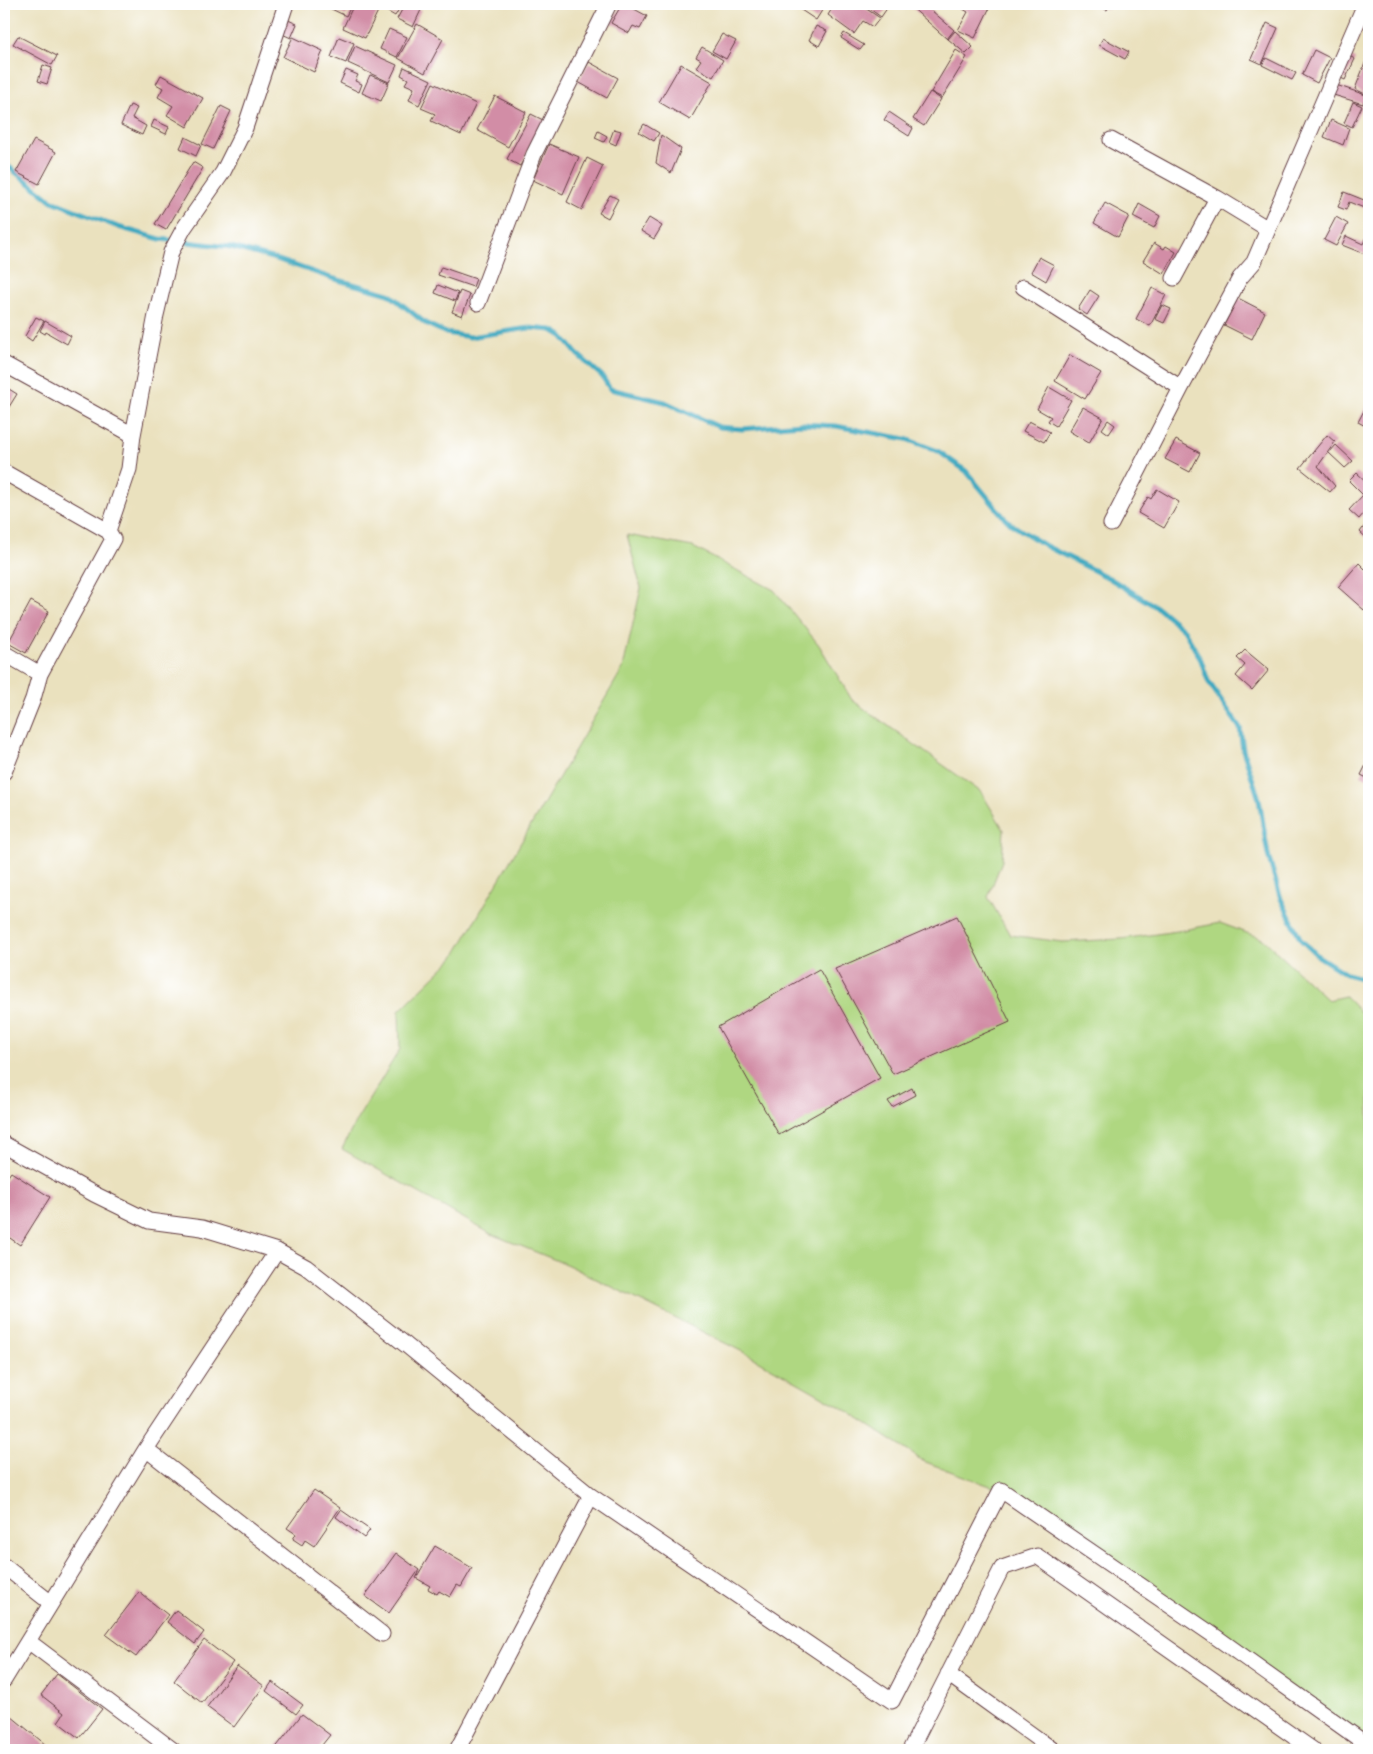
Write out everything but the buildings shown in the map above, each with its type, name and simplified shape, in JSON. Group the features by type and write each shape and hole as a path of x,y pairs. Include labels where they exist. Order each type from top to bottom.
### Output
{"street":[{"path":"108,531 129,469 133,435 156,315 171,252 184,228 223,172 245,128 286,4"},
{"path":"478,303 534,154 609,4"},
{"path":"1111,524 1180,388 1240,278 1254,262 1365,4"},
{"path":"1111,140 1217,198 1268,229"},
{"path":"1174,278 1217,198"},
{"path":"1023,287 1180,388"},
{"path":"4,364 133,435"},
{"path":"4,472 108,531 113,540 40,674 33,698 4,772"},
{"path":"4,653 40,674"},
{"path":"4,1144 149,1222 202,1228 276,1251 306,1267 406,1345 591,1496 892,1701 1002,1490 1216,1637 1369,1746"},
{"path":"4,1680 146,1449 276,1251"},
{"path":"146,1449 382,1634"},
{"path":"458,1750 591,1496"},
{"path":"910,1750 1002,1568 1037,1556 1313,1750"},
{"path":"4,1566 51,1603"},
{"path":"28,1640 174,1750"},
{"path":"948,1674 1053,1750"}],"green space":[{"path":"627,535 693,547 774,590 819,645 852,700 981,792 1004,830 1002,861 988,897 1010,935 1062,942 1121,939 1220,923 1263,939 1328,1000 1345,996 1369,1021 1369,1746 1001,1490 923,1461 839,1406 749,1355 568,1265 491,1234 342,1149 356,1121 400,1049 399,1011 454,957 623,668 641,588"}],"waterway":[{"path":"4,163 52,201 118,227 160,239 231,247 389,294 425,323 446,333 470,337 529,328 552,330 562,336 577,354 602,376 610,389 665,402 719,427 742,429 801,424 836,426 906,439 938,451 966,471 1011,524 1046,546 1109,578 1158,608 1184,630 1201,660 1208,681 1240,728 1243,750 1259,799 1268,855 1281,899 1301,940 1318,956 1346,974 1369,980"}]}
